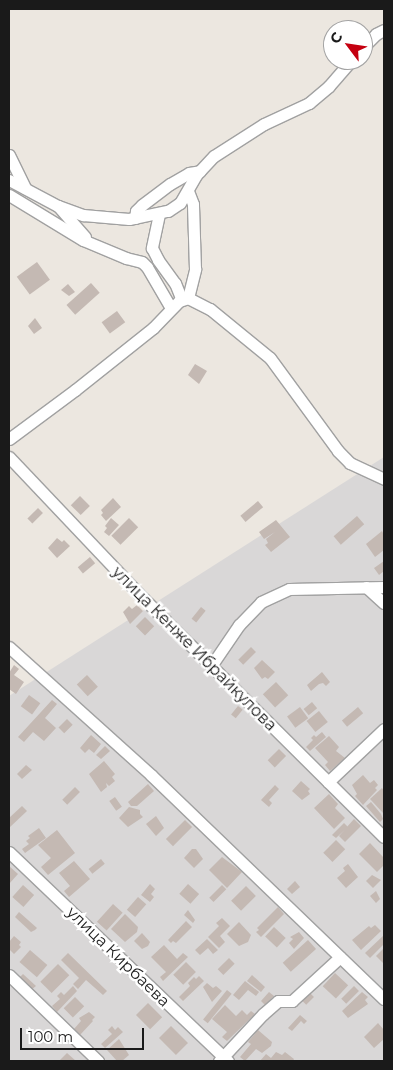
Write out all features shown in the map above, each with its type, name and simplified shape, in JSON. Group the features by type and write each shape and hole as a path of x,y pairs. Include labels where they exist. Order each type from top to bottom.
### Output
{"street":[{"path":"373,37 384,30"},
{"path":"9,180 58,206 83,215 135,218 160,214 180,203 200,171 214,156 264,124 309,103 329,86 343,70"},
{"path":"9,155 25,188"},
{"path":"135,218 136,212 142,205 170,184 189,173 200,171"},
{"path":"9,439 153,328 171,308 185,299 195,269 193,204 188,191"},
{"path":"9,195 89,243 126,258 142,262 148,267 171,308"},
{"path":"58,206 89,243"},
{"path":"142,262 148,257 152,248 160,214"},
{"path":"152,248 185,299 210,309 270,358 338,451 350,463 384,479"},
{"name":"улица Кенже Ибрайкулова","path":"9,457 78,532 384,837"},
{"path":"366,587 384,603"},
{"path":"211,666 239,625 261,602 289,589 384,587"},
{"path":"9,647 151,775 384,999"},
{"path":"328,782 384,730"},
{"name":"улица Кирбаева","path":"9,852 223,1060"},
{"path":"223,1060 270,1008 278,1002 292,1000 340,957"},
{"path":"9,975 98,1061"}],"shaded area":[{"path":"384,457 384,1061 9,1061 9,696"}],"building":[{"path":"37,262 50,280 30,294 17,277"},
{"path":"91,283 100,293 75,315 66,305"},
{"path":"68,284 75,292 69,296 61,290"},
{"path":"117,311 125,322 110,333 102,322"},
{"path":"35,318 42,328 34,334 28,326"},
{"path":"195,364 207,371 199,384 188,375"},
{"path":"80,496 90,506 81,515 71,505"},
{"path":"113,498 121,507 106,521 101,515 103,513 101,510"},
{"path":"258,501 263,507 246,522 240,516"},
{"path":"38,508 43,513 32,524 27,519"},
{"path":"357,516 364,524 341,545 334,536"},
{"path":"111,518 119,525 109,536 104,532 107,528 105,526"},
{"path":"129,518 138,527 121,545 111,536"},
{"path":"276,520 290,537 271,552 265,545 268,543 266,539 275,532 264,539 259,532"},
{"path":"382,531 384,535 384,550 375,557 366,544"},
{"path":"57,538 62,542 64,540 70,546 57,558 48,548"},
{"path":"90,557 95,563 83,573 78,567"},
{"path":"384,561 384,571 379,575 374,568"},
{"path":"137,605 143,611 130,624 123,612 129,606 132,609"},
{"path":"201,607 206,611 196,622 192,619"},
{"path":"145,617 154,626 145,635 136,626"},
{"path":"251,647 256,652 243,665 238,660"},
{"path":"262,660 275,672 268,679 265,677 262,679 254,668"},
{"path":"14,665 19,669 14,675 24,682 16,694 9,689 9,673"},
{"path":"322,672 330,682 326,686 323,683 319,684 311,691 307,685"},
{"path":"87,675 98,687 88,696 77,685"},
{"path":"276,682 288,695 275,707 263,694"},
{"path":"29,695 40,703 32,715 21,706"},
{"path":"52,700 57,704 45,718 56,728 44,741 33,732 24,742 18,737"},
{"path":"312,702 317,708 309,715 304,709"},
{"path":"238,706 243,710 236,718 231,715"},
{"path":"300,707 308,718 295,728 287,716"},
{"path":"358,707 363,713 347,727 342,720"},
{"path":"319,711 328,722 315,732 307,721"},
{"path":"67,719 73,725 64,733 59,727"},
{"path":"322,732 326,737 310,751 306,747 313,740 311,738 314,735 316,737"},
{"path":"91,735 101,744 94,753 89,749 85,753 80,748"},
{"path":"329,736 339,747 336,751 345,758 330,771 325,765 328,762 315,748"},
{"path":"105,746 110,751 101,759 96,755"},
{"path":"279,749 286,756 275,767 268,760"},
{"path":"104,761 115,774 112,777 115,781 109,786 106,783 107,787 101,792 89,774"},
{"path":"26,765 32,770 22,779 17,774"},
{"path":"363,775 370,783 374,780 378,785 375,788 377,790 363,805 355,796 357,794 352,785"},
{"path":"301,781 310,789 308,791 310,794 302,800 292,791"},
{"path":"148,784 154,791 137,806 131,806 128,802"},
{"path":"275,785 279,789 269,800 272,803 269,807 261,800"},
{"path":"75,787 80,792 67,805 62,800"},
{"path":"382,788 384,791 384,814 370,799"},
{"path":"329,794 338,804 335,808 345,818 334,829 314,808"},
{"path":"115,797 122,807 116,811 109,801"},
{"path":"371,802 381,814 383,819 380,822 366,806"},
{"path":"22,806 27,811 9,828 9,818"},
{"path":"129,807 140,810 140,814 143,817 128,827 119,818"},
{"path":"156,816 164,828 156,836 146,824"},
{"path":"354,819 361,826 345,842 339,836"},
{"path":"185,820 192,827 173,846 166,839"},
{"path":"344,823 348,827 336,838 332,835"},
{"path":"39,828 46,838 25,853 22,849 29,844 26,841 30,838 28,836"},
{"path":"57,830 75,853 48,875 41,867 51,858 38,845"},
{"path":"336,840 345,849 332,862 323,853"},
{"path":"370,843 384,858 384,865 377,872 359,854"},
{"path":"192,849 196,849 203,859 194,868 184,858"},
{"path":"222,857 242,872 227,888 209,870"},
{"path":"101,859 105,864 92,874 89,869"},
{"path":"74,861 90,879 69,897 64,891 70,886 59,873"},
{"path":"348,864 358,877 346,888 337,878 345,871 343,868"},
{"path":"9,866 18,874 9,884"},
{"path":"372,875 381,880 373,888 366,881"},
{"path":"295,881 300,887 292,894 287,889"},
{"path":"150,884 155,889 151,894 154,897 150,902 141,895"},
{"path":"188,884 199,894 190,904 179,894"},
{"path":"23,885 34,895 23,907 12,897"},
{"path":"222,885 226,889 214,902 209,898"},
{"path":"246,886 256,896 241,911 231,901"},
{"path":"376,891 380,899 376,903 370,896"},
{"path":"138,897 146,904 135,917 127,910"},
{"path":"113,904 123,913 107,931 97,922"},
{"path":"278,907 284,914 261,937 256,932 259,930 257,928"},
{"path":"188,910 195,920 193,923 184,915"},
{"path":"19,912 37,928 35,930 31,932 15,917"},
{"path":"125,914 138,927 137,932 125,942 111,929"},
{"path":"222,918 230,926 220,936 225,942 219,948 208,937 219,926 216,923"},
{"path":"186,921 192,927 176,943 173,941 171,943 168,940"},
{"path":"239,922 251,935 248,942 239,946 227,934"},
{"path":"375,925 381,931 361,950 352,940 369,926 371,928"},
{"path":"274,927 286,938 277,947 265,937"},
{"path":"299,932 304,938 294,949 289,943 293,939 290,937"},
{"path":"142,933 150,942 148,946 142,949 134,941"},
{"path":"384,935 384,944 370,958 365,953"},
{"path":"14,936 21,942 19,945 21,947 14,954 9,949 9,942"},
{"path":"207,939 218,950 213,954 208,948 200,955 195,950"},
{"path":"308,940 316,949 291,972 283,963"},
{"path":"164,945 177,959 183,953 188,957 163,981 160,977 166,972 151,957"},
{"path":"384,948 384,964 376,956"},
{"path":"30,950 47,965 37,977 20,962"},
{"path":"68,953 107,991 103,995 86,980 78,989 73,984 79,978 61,960"},
{"path":"229,958 235,964 223,975 218,969"},
{"path":"186,962 196,972 183,985 173,975"},
{"path":"58,964 69,975 52,993 40,982"},
{"path":"335,973 348,985 336,998 323,986"},
{"path":"23,974 36,986 31,990 19,978"},
{"path":"252,975 265,987 261,992 247,981"},
{"path":"199,976 204,981 183,1001 179,997 190,986 188,983 194,977 196,979"},
{"path":"245,981 259,992 256,996 248,990 239,1000 233,995"},
{"path":"207,983 213,988 216,986 222,991 212,1002 203,987"},
{"path":"73,986 77,991 57,1012 52,1006 60,999 57,996 61,992 64,995"},
{"path":"354,986 359,991 346,1004 341,999"},
{"path":"227,990 232,994 208,1023 203,1020"},
{"path":"269,992 274,996 265,1005 261,1001"},
{"path":"309,992 314,997 306,1005 301,1000"},
{"path":"362,992 368,997 365,1000 368,1004 348,1018 342,1011"},
{"path":"75,997 84,1006 73,1018 64,1008"},
{"path":"148,1003 162,1017 150,1029 136,1015"},
{"path":"225,1005 236,1016 242,1010 247,1015 251,1011 255,1014 227,1041 222,1037 227,1032 212,1019"},
{"path":"89,1012 95,1017 80,1035 74,1029 81,1021 79,1018"},
{"path":"300,1015 307,1021 304,1024 301,1021 292,1031 288,1028"},
{"path":"378,1023 384,1030 384,1039 374,1048 364,1037"},
{"path":"112,1026 115,1030 118,1027 123,1032 105,1048 101,1044 112,1034 108,1030"},
{"path":"171,1026 188,1043 176,1055 159,1038"},
{"path":"258,1030 272,1042 271,1046 262,1053 256,1049 245,1061 240,1057 251,1044 248,1042"},
{"path":"119,1039 129,1055 122,1061 117,1061 107,1050"},
{"path":"276,1052 282,1055 285,1052 294,1059 293,1061 260,1061 266,1054 271,1058"},
{"path":"67,1053 76,1061 59,1061"}]}
